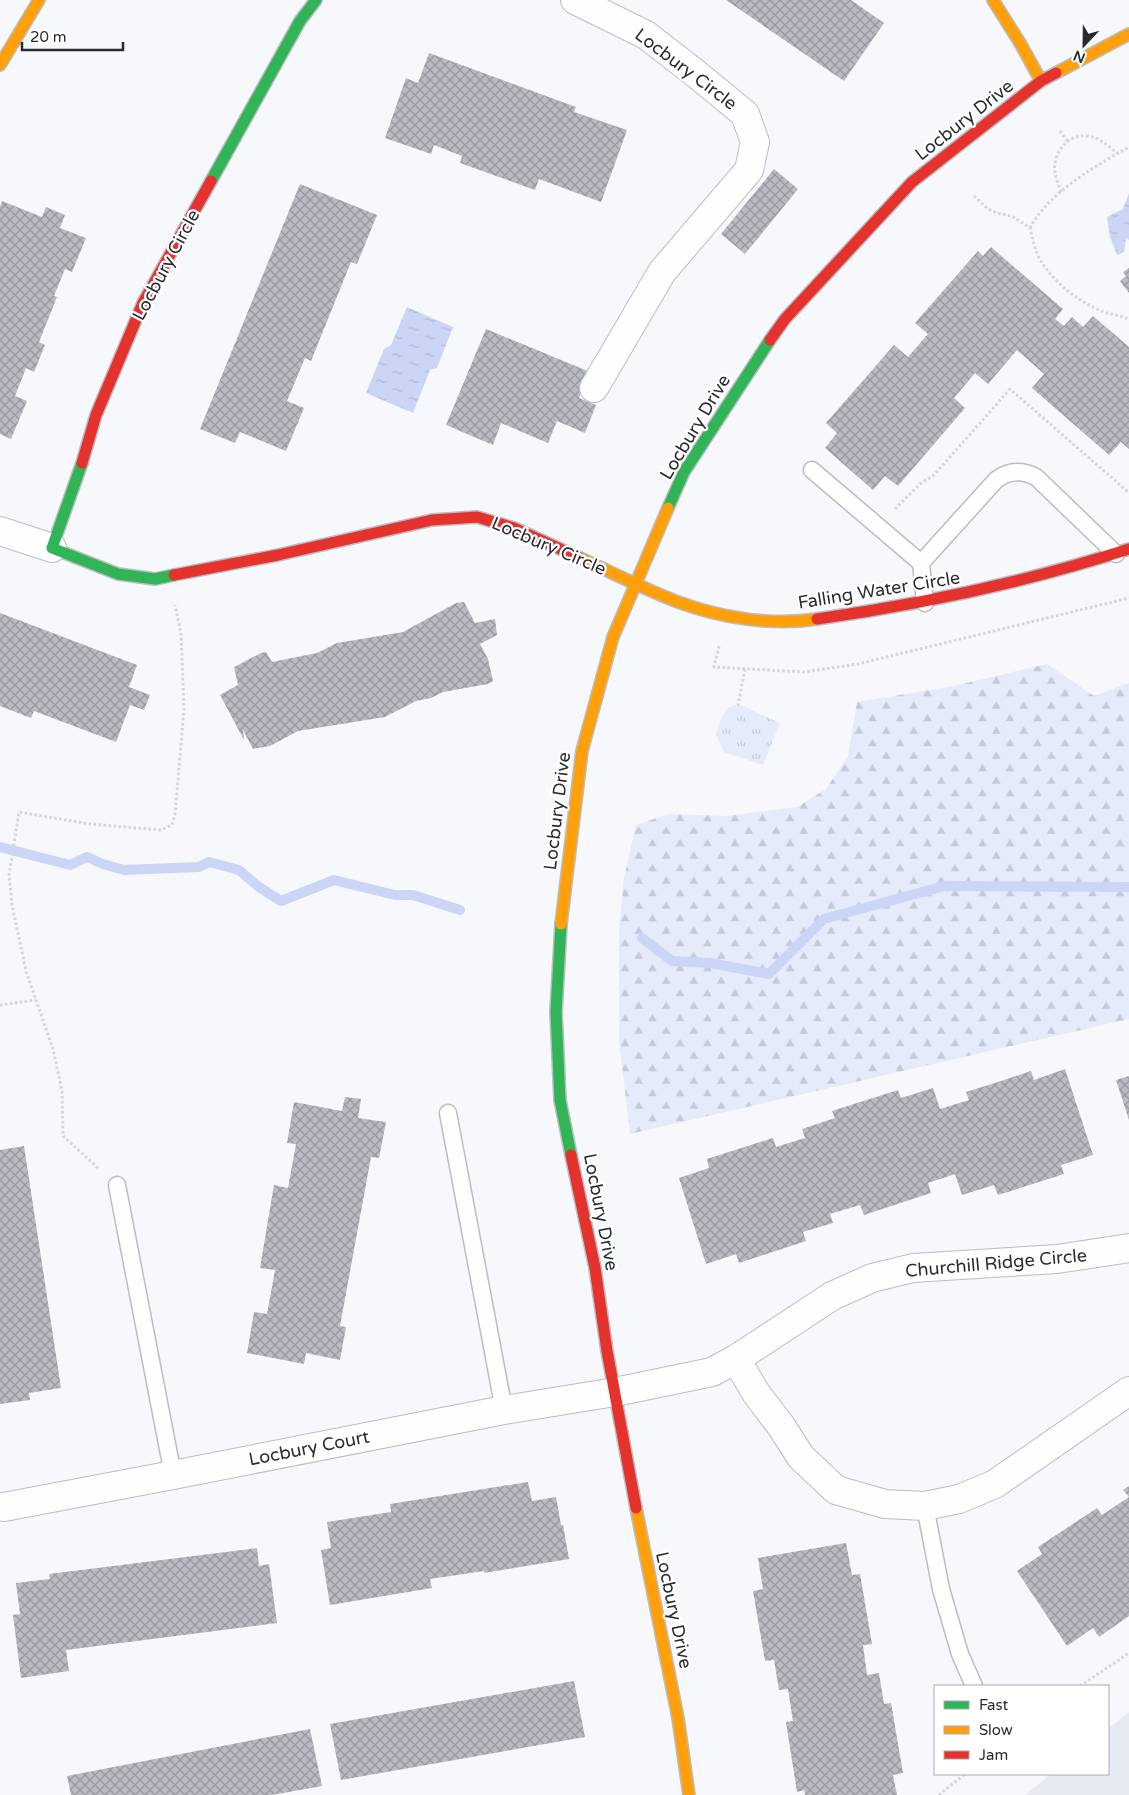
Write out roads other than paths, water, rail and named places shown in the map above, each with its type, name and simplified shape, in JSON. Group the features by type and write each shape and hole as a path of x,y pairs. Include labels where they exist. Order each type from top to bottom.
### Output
{"street":[{"path":"0,65 39,0"},
{"name":"Locbury Circle","path":"52,548 81,466 96,415 143,303 300,21 316,0"},
{"name":"Locbury Circle","path":"575,0 646,35 681,62 745,114 755,142 750,170 662,272 594,388"},
{"path":"993,0 1041,81"},
{"name":"Locbury Drive","path":"688,1795 678,1718 647,1568 595,1268 560,1100 556,1012 561,926 582,751 613,637 684,472 754,362 785,319 912,182 1041,81 1129,34"},
{"name":"Locbury Circle","path":"0,531 52,548 118,574 155,579 278,555 432,520 477,517 514,528 635,583"},
{"name":"Falling Water Circle","path":"635,583 686,604 746,619 795,622 926,603 1023,581 1123,552"},
{"name":"Churchill Ridge Circle","path":"615,1392 712,1372 736,1359 832,1296 872,1278 913,1268 1057,1259 1129,1248"},
{"path":"736,1359 756,1393 801,1457 836,1490 885,1504 925,1506 959,1499 995,1484 1129,1391"},
{"name":"Locbury Court","path":"4,1507 504,1410 615,1392"}],"lane":[{"path":"812,470 921,563 926,603"},
{"path":"921,563 996,480 1003,474 1019,472 1026,472 1036,477 1123,552"},
{"path":"448,1113 504,1410"},
{"path":"117,1185 173,1475"},
{"path":"925,1506 941,1589 960,1654 974,1685"}],"water":[{"path":"1129,193 1129,240 1126,238 1124,252 1117,255 1110,237 1107,217 1123,209"},
{"path":"407,307 453,327 437,368 430,370 413,413 366,393 384,349 391,345"}],"waterway":[{"path":"0,847 70,865 87,857 124,870 199,867 209,862 239,870 259,887 281,901 334,880 395,895 413,895 460,910"},
{"path":"642,938 672,961 710,963 769,974 824,919 944,886 1129,887"}]}
